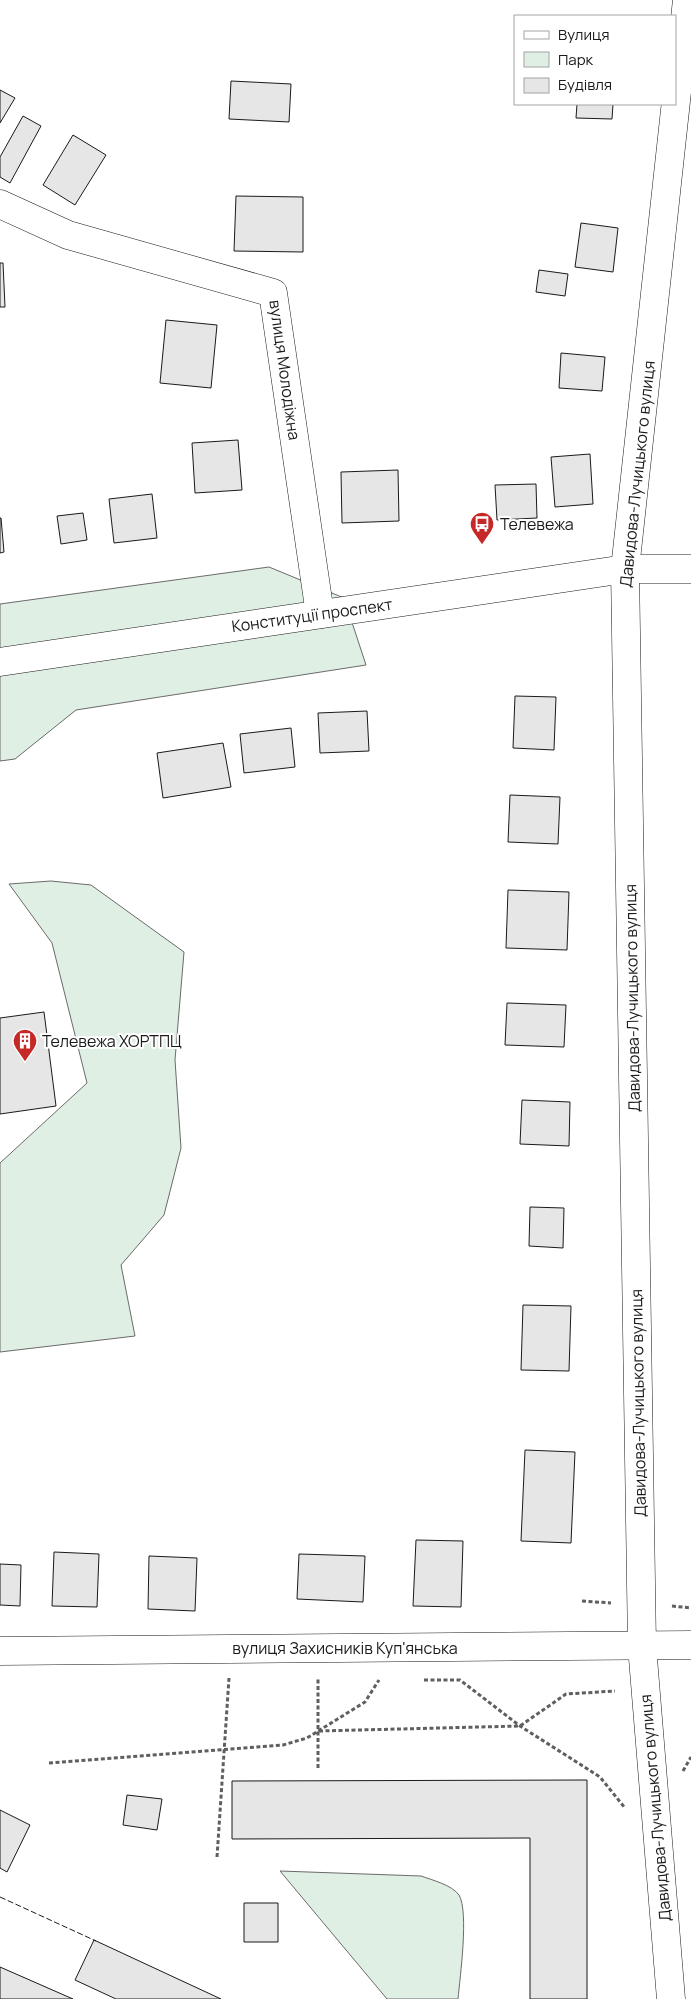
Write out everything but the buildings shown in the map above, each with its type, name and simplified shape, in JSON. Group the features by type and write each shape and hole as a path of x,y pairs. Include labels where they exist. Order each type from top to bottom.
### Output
{"main road":[{"name":"Давидова-Лучицького вулиця","path":"676,101 687,0"},
{"name":"Давидова-Лучицького вулиця","path":"671,1999 642,1646 625,569 676,105"},
{"name":"вулиця Молодiжна","path":"0,204 68,235 273,293 320,614"},
{"name":"Конституції проспект","path":"0,662 625,569 691,569"},
{"name":"вулиця Захисників Куп'янська","path":"0,1651 691,1646"}],"path":[{"path":"220,1678 236,1678"},
{"path":"217,1857 229,1678"},
{"path":"309,1679 327,1679"},
{"path":"318,1679 318,1768"},
{"path":"370,1679 388,1680"},
{"path":"48,1763 284,1745 307,1738 365,1702 379,1680"},
{"path":"415,1680 460,1680 520,1726 600,1777 628,1812"},
{"path":"318,1731 520,1726 566,1694 646,1689"}],"green space":[{"path":"269,567 344,598 366,665 76,710 15,759 0,761 0,604"},
{"path":"51,881 91,885 184,952 175,1060 181,1148 164,1215 121,1265 135,1336 0,1352 0,1163 87,1083 52,943 9,884"},
{"path":"280,1871 421,1876 452,1888 459,1895 462,1903 464,1930 458,1999 387,1999"}],"fence":[{"path":"0,1897 96,1941"}],"place":[{"name":"Телевежа","path":"482,545"},
{"name":"Телевежа ХОРТПЦ","path":"25,1062"}]}
